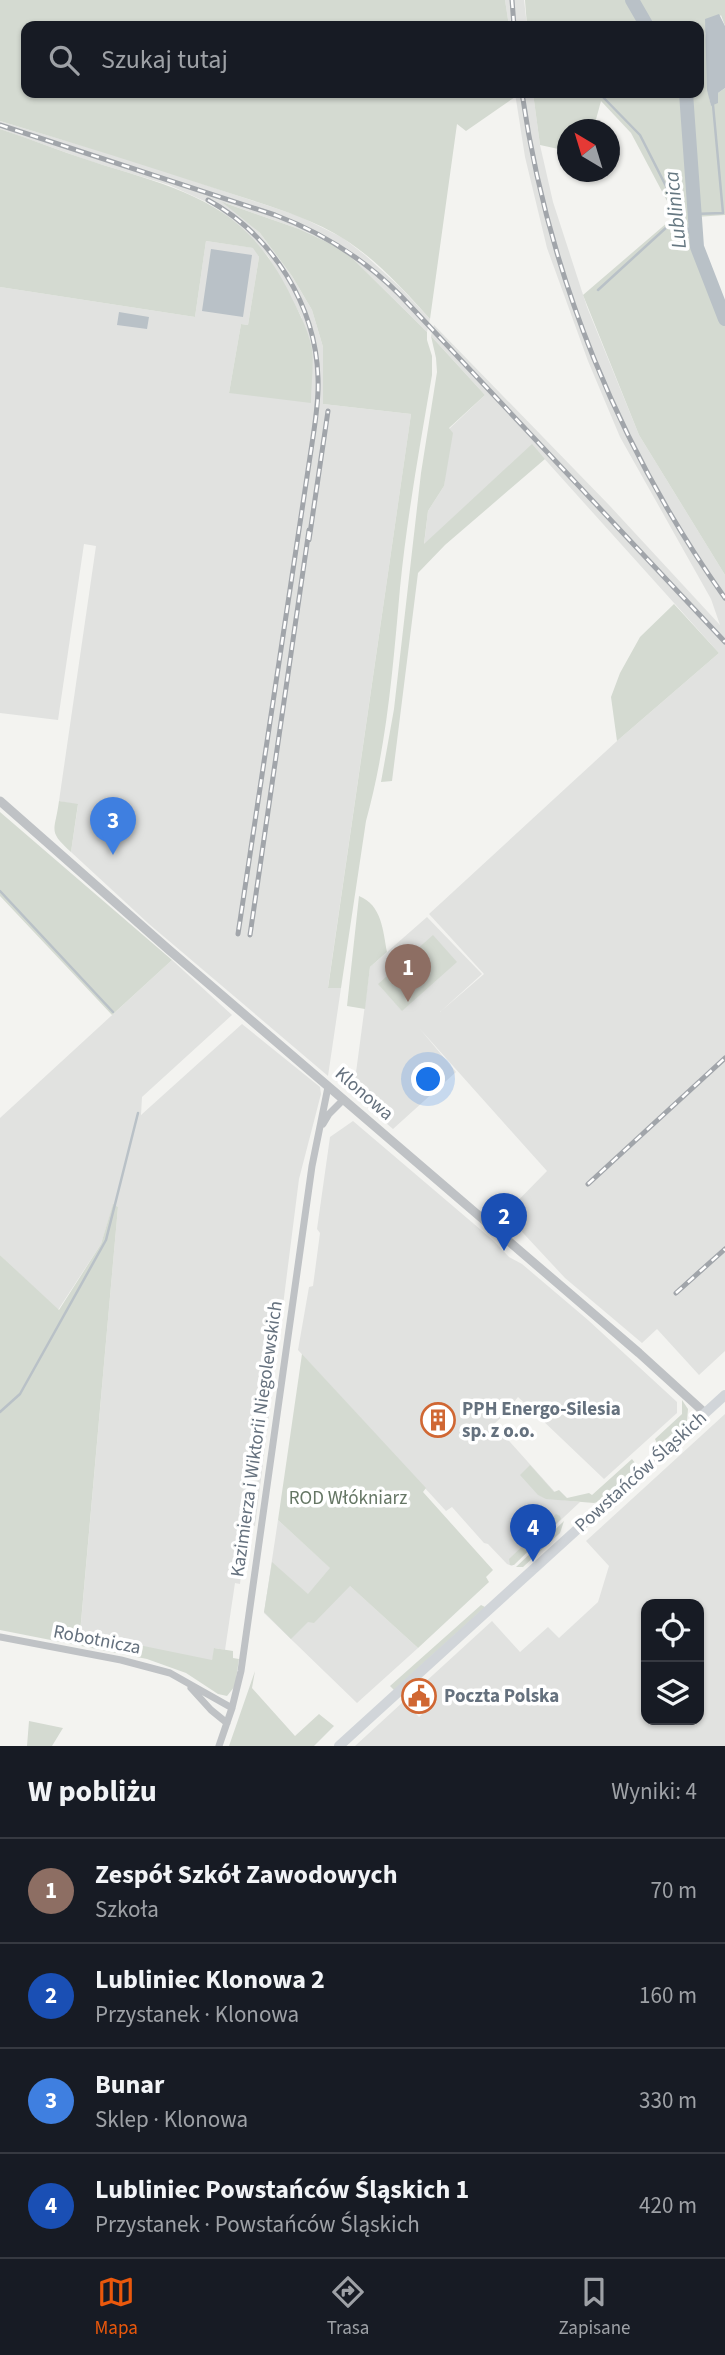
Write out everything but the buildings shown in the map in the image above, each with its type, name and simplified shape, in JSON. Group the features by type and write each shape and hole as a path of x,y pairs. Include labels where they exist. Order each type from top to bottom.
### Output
{"main road":[{"name":"Powstańców Śląskich","path":"340,1746 725,1395"}],"street":[{"name":"Klonowa","path":"0,801 705,1413"},
{"name":"Kazimierza i Wiktorii Niegolewskich","path":"219,1746 241,1671 312,1166 328,1087"},
{"path":"318,1134 330,1114 343,1100"},
{"name":"Robotnicza","path":"0,1637 170,1673 232,1708"},
{"name":"Robotnicza","path":"186,1682 211,1710 227,1723"}],"shaded area":[{"path":"505,0 524,0 526,21 508,21"},
{"path":"719,14 725,26 725,88 718,93 718,103 711,106 707,90 705,19"},
{"path":"516,98 534,98 540,145 553,202 587,307 639,435 725,575 725,1351 699,1375 657,1329 642,1343 565,1278 511,1220 507,1223 499,1220 547,1171 420,1029 456,1072 393,1129 353,1095 370,967 427,917 482,974 440,1012 484,974 429,914 617,741 719,653 532,445 424,545 428,511 444,486 449,429 485,395 431,336 434,325 609,505 720,625 711,599 620,437 588,361 547,248 525,157"},
{"path":"0,121 134,161 299,216 343,238 365,255 430,319 427,332 344,250 299,229 225,203 260,233 292,276 312,310 323,347 323,404 411,414 328,987 341,988 328,1076 149,924 71,852 78,805 59,801 96,546 84,544 58,720 0,713 0,287 195,317 206,241 254,248 259,257 248,325 241,324 229,393 302,318 268,256 215,206 169,185 0,129"},
{"path":"211,249 252,255 243,317 202,311"},
{"path":"119,312 149,317 147,329 117,325"},
{"path":"172,960 232,1015 142,1097 141,1115 242,1024 320,1087 321,1094 299,1179 255,1526 247,1525 240,1584 235,1583 225,1650 215,1648 212,1661 80,1634 118,1207 113,1205 101,1244 58,1310 0,1255 0,1118"},
{"path":"353,1121 494,1241 509,1257 522,1264 588,1320 677,1402 677,1413 604,1479 518,1397 515,1405 494,1424 562,1500 580,1502 512,1566 484,1543 452,1507 446,1511 298,1350 309,1287 313,1286 320,1233 317,1229 330,1137"},
{"path":"725,1414 725,1746 355,1746 404,1701 419,1717 437,1701 422,1685 492,1621 520,1652 548,1627 559,1638 598,1602 609,1566 586,1541"},
{"path":"278,1520 418,1648 357,1703 264,1613"}],"green space":[{"path":"0,0 505,0 508,21 21,21 21,98 514,98 466,131 457,124 430,319 368,256 314,223 268,205 0,121"},
{"path":"525,0 725,0 725,26 721,15 705,33 711,106 718,93 725,88 725,215 696,217 703,268 725,319 725,575 639,435 583,295 675,216 631,133 601,101 596,119 557,119 557,149 540,145 534,98 704,98 704,21 527,21"},
{"path":"0,129 180,191 205,202 250,236 270,260 288,290 308,334 313,356 311,403 229,393 241,324 248,325 259,257 253,248 206,241 195,317 0,287"},
{"path":"222,202 299,229 344,250 427,332 432,356 432,375 406,535 384,735 366,821 341,988 328,988 411,414 323,404 323,347 312,310 292,276 260,233"},
{"path":"431,336 485,395 449,428 453,433 444,486 428,511 424,544 532,444 545,459 445,545 418,573 392,781 381,782 394,709 421,473 437,372"},
{"path":"674,604 719,653 617,741 611,697 620,673 640,637"},
{"path":"59,801 78,804 71,852 58,839 54,830"},
{"path":"0,812 172,960 112,1015 0,896"},
{"path":"359,896 367,900 377,912 387,952 370,967 365,1009 347,1006"},
{"path":"433,935 457,962 402,1011 378,984"},
{"path":"113,1204 118,1207 80,1633 212,1660 214,1648 233,1651 233,1658 239,1659 235,1686 227,1696 218,1694 186,1673 147,1659 0,1630 0,1255 59,1310 101,1244"},
{"name":"ROD Włókniarz","path":"302,1354 426,1488 423,1492 493,1570 486,1577 489,1582 418,1648 350,1586 314,1623 308,1622 291,1639 264,1612 272,1562 308,1594 330,1568 278,1520"},
{"path":"682,1400 688,1409 687,1421 658,1446 655,1439 682,1414"},
{"path":"632,1459 638,1467 601,1501 594,1503 546,1499 538,1495 520,1475 530,1465 554,1492 559,1490 567,1498 589,1493 592,1495"},
{"path":"556,1514 561,1519 514,1565 510,1565 509,1559"},
{"path":"564,1521 560,1533 523,1567 516,1567"},
{"path":"481,1605 485,1607 394,1690 390,1686"},
{"path":"255,1671 252,1688 295,1736 319,1714 334,1726 314,1746 229,1746"},
{"path":"29,1721 63,1728 52,1746 27,1746"}],"waterway":[{"name":"Lublinica","path":"632,0 644,21"},
{"path":"604,98 640,135 697,247"},
{"name":"Lublinica","path":"686,98 697,247 725,319"},
{"path":"693,214 723,213 713,105"},
{"path":"598,290 680,215"},
{"path":"0,891 113,1012"},
{"path":"0,1412 20,1394 106,1240 138,1113"}],"railway":[{"path":"512,0 514,21"},
{"path":"523,98 550,227 594,358 652,482 725,598"},
{"path":"0,125 275,215 326,238 357,258 400,295 725,642"},
{"path":"208,200 252,232 286,275 309,324 318,378 315,422 238,934"},
{"path":"309,540 328,411"},
{"path":"250,935 309,530"},
{"path":"588,1184 725,1058"},
{"path":"676,1293 725,1249"}],"place":[{"name":"Bunar","path":"113,855"},
{"name":"Zespół Szkół Zawodowych","path":"408,1002"},
{"name":"Lubliniec Klonowa 2","path":"504,1251"},
{"name":"PPH Energo-Silesia sp. z o.o.","path":"438,1420"},
{"name":"Lubliniec Powstańców Śląskich 1","path":"533,1562"},
{"name":"Poczta Polska","path":"419,1696"}]}
